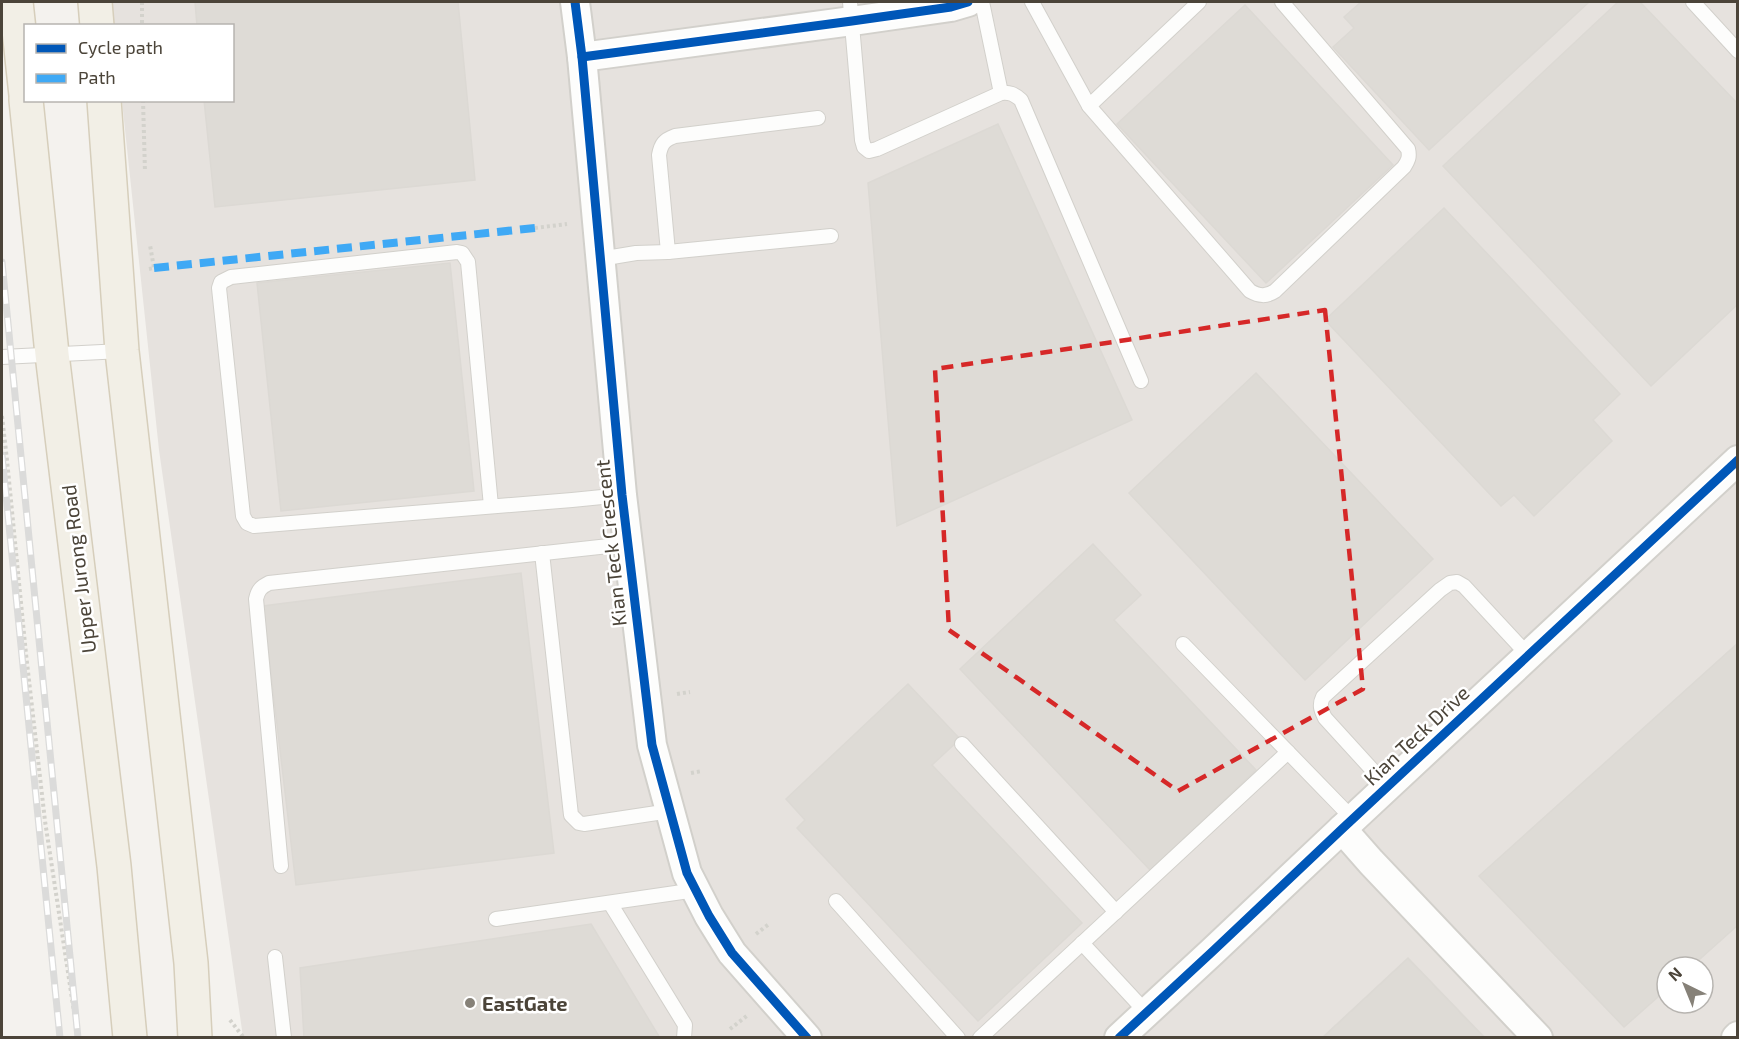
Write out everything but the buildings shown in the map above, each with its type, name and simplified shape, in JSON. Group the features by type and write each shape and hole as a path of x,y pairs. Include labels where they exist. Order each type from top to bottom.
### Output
{"main road":[{"path":"16,2 24,76"},
{"path":"95,2 97,24"},
{"name":"Upper Jurong Road","path":"26,102 52,354 112,855 130,1038"},
{"path":"104,102 122,351 191,963 195,1038"}],"street":[{"name":"Kian Teck Crescent","path":"575,2 627,544 652,746 687,873 709,916 732,953 807,1038"},
{"path":"582,57 851,11 956,3"},
{"name":"Kian Teck Drive","path":"1119,1038 1737,460"},
{"path":"1347,824 1371,862 1538,1038"}],"lane":[{"path":"982,2 1001,93"},
{"path":"1032,2 1089,106 1250,291 1258,296 1270,294 1404,167 1409,155 1408,149 1282,2"},
{"path":"1089,106 1199,2"},
{"path":"1693,2 1737,51"},
{"path":"851,11 862,141 864,147 869,151 1001,93 1015,94 1021,100 1140,381"},
{"path":"668,252 659,154 661,145 667,139 675,136 818,118"},
{"path":"600,259 636,253 831,236"},
{"path":"491,506 468,262 462,253 231,277 221,282 219,288 243,516 247,523 254,526 622,495"},
{"path":"2,357 122,351"},
{"path":"281,866 256,599 262,586 269,583 627,544"},
{"path":"542,553 572,815 579,823 584,824 670,811"},
{"path":"1387,786 1325,718 1321,709 1323,697 1440,590 1457,582 1464,586 1528,655"},
{"path":"1183,644 1288,752 1347,824"},
{"path":"962,744 1116,912"},
{"path":"980,1038 1288,752"},
{"path":"496,920 696,891"},
{"path":"836,901 958,1038"},
{"path":"610,903 685,1025 684,1038"},
{"path":"1082,943 1146,1012"},
{"path":"275,957 285,1038"}],"path":[{"path":"142,2 142,24"},
{"path":"2,416 45,821 78,1038"},
{"path":"230,1020 244,1038"}],"highlighted area":[{"path":"1325,310 1363,689 1178,791 949,630 935,369"}],"shaded area":[{"path":"112,2 1737,2 1737,1037 243,1037 159,450 122,102 234,102 234,24 114,24"}],"railway":[{"path":"2,262 78,1038"},
{"path":"2,455 60,1038"}],"marked path":[{"path":"154,268 535,228"}],"cycle path":[{"path":"575,2 622,495 652,745 687,873 709,916 732,953 807,1038"},
{"path":"582,57 951,7 968,2"},
{"path":"1119,1038 1738,460"}],"place":[{"name":"EastGate","path":"470,1003"}]}
